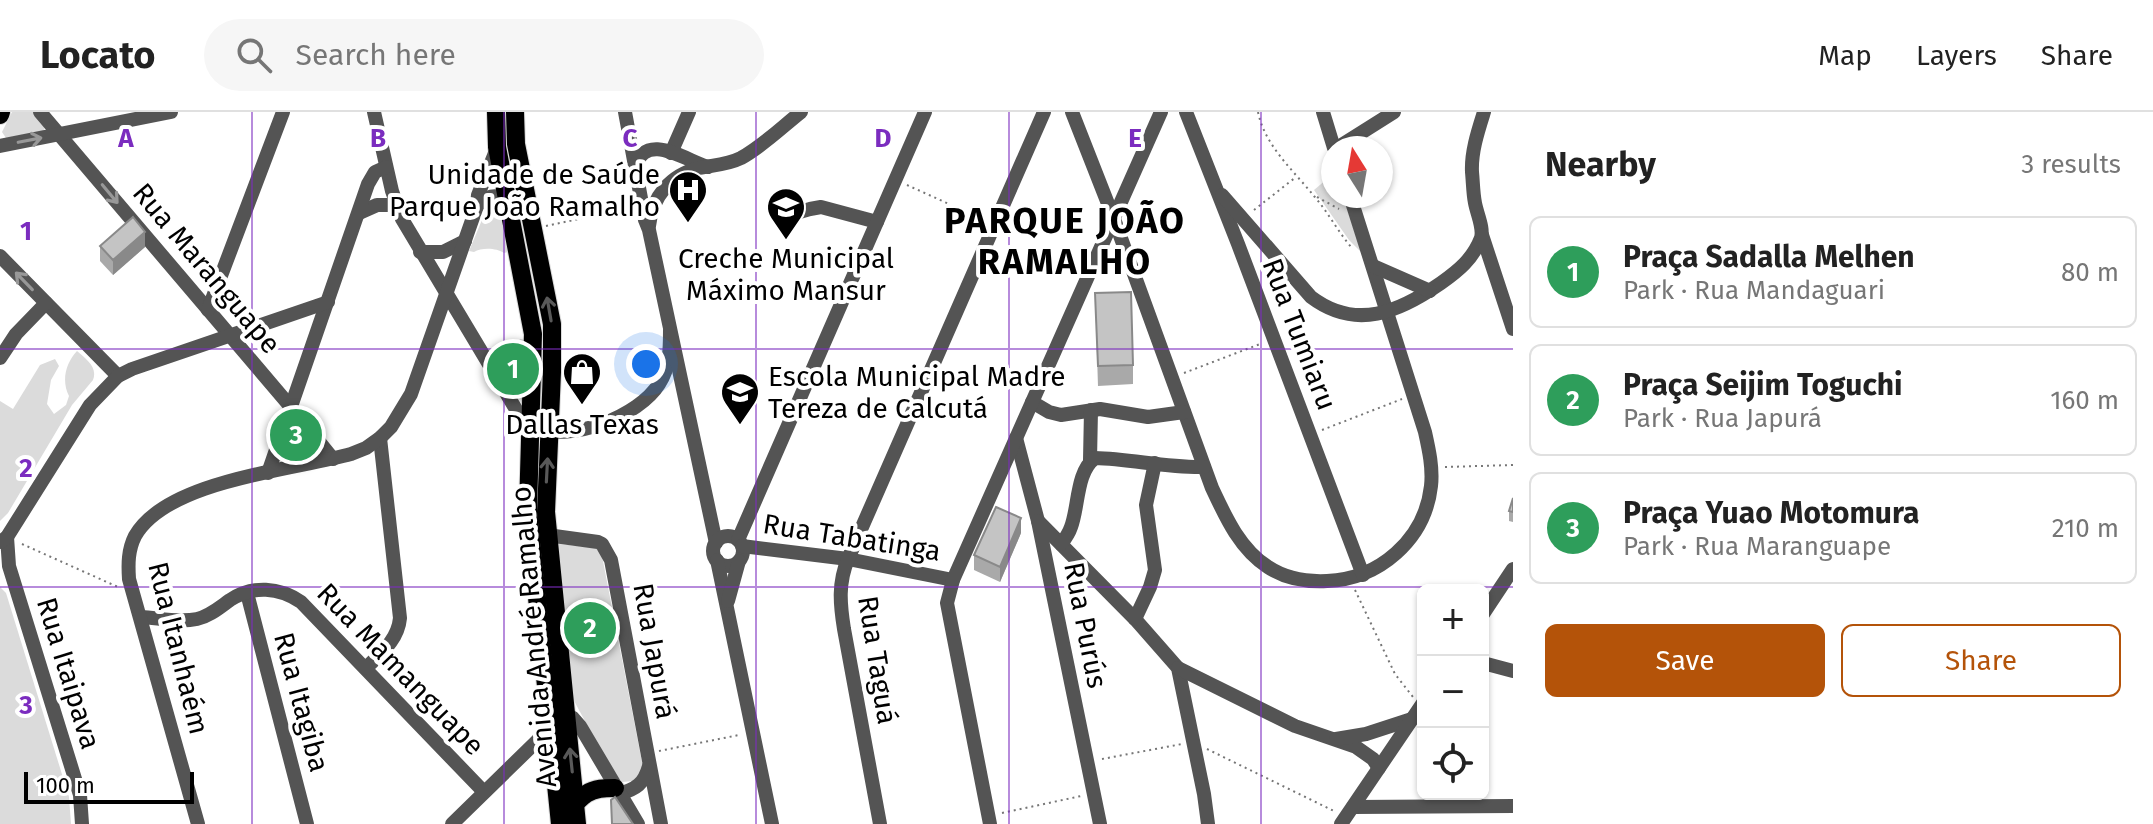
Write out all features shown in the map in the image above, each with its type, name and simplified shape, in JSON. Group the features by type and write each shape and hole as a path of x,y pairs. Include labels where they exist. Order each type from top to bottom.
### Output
{"main road":[{"name":"Avenida André Ramalho","path":"496,112 497,147 529,305 533,344 532,403 543,423 547,535 566,715 566,804 560,824"},
{"name":"Avenida André Ramalho","path":"515,112 516,144 550,315 553,346 528,509 529,529 549,725 566,804 577,824"},
{"path":"533,344 553,346"},
{"path":"566,804 593,790 617,791"}],"street":[{"name":"Rua Maranguape","path":"40,112 333,459"},
{"path":"0,146 171,112"},
{"path":"208,310 283,112"},
{"path":"374,112 396,205 420,252 517,411 543,423 580,430 624,415 656,389 666,372 670,330"},
{"path":"668,152 689,112"},
{"path":"649,230 652,210 661,191 676,177 743,157 801,112"},
{"path":"727,605 732,545 925,112"},
{"name":"Rua Taguá","path":"880,824 840,604 840,583 1044,112"},
{"path":"1072,112 1212,488 1234,531 1253,554 1267,567 1304,581 1356,576 1390,560 1416,529 1430,496 1432,467 1427,440 1354,208"},
{"path":"990,820 947,603 953,580 1161,112"},
{"name":"Rua Tumiaru","path":"1186,112 1310,434 1356,576"},
{"path":"1323,112 1332,136"},
{"path":"1355,136 1394,112"},
{"path":"1484,112 1472,169 1475,200 1482,235 1513,329"},
{"path":"626,117 637,133 668,152 709,167"},
{"path":"626,117 642,206 711,522 732,545"},
{"name":"Rua Itanhaém","path":"198,824 129,579 130,549 134,537 156,514 193,493 366,448 391,427 411,394 497,147"},
{"path":"635,169 644,152 668,152"},
{"path":"668,152 678,167 676,177"},
{"path":"268,473 370,177 386,167"},
{"path":"638,184 646,191 661,191"},
{"path":"1217,190 1311,297 1348,314 1388,312 1415,300 1467,263 1482,235"},
{"path":"477,206 489,196 508,199"},
{"path":"359,213 377,205 396,205"},
{"path":"789,215 821,207 877,222"},
{"path":"420,252 443,252 465,241"},
{"path":"0,256 118,376"},
{"path":"1373,264 1430,291"},
{"path":"4,539 82,415 118,376 328,302"},
{"path":"0,358 16,334 46,303"},
{"path":"656,389 674,395 686,407"},
{"path":"510,397 532,403"},
{"path":"1032,402 1061,415 1091,410 1114,410 1148,417 1184,412"},
{"path":"1061,544 1071,530 1080,487 1090,460 1091,410"},
{"path":"366,668 394,639 400,618 380,438"},
{"name":"Rua Purús","path":"1016,438 1038,521 1100,824"},
{"path":"1090,460 1123,459 1204,467"},
{"path":"1135,619 1155,570 1146,505 1155,463"},
{"path":"1038,521 1135,619 1178,668 1295,726 1356,747 1379,768"},
{"name":"Rua Japurá","path":"547,535 598,542 611,560 661,824"},
{"name":"Rua Itaipava","path":"4,539 7,578 80,795 82,824"},
{"path":"732,545 714,551 772,824"},
{"name":"Rua Tabatinga","path":"717,560 731,565 732,545 848,559 953,580"},
{"path":"1489,605 1513,569"},
{"name":"Rua Mamanguape","path":"141,617 196,619 247,593 278,590 293,596 484,792"},
{"name":"Rua Itagiba","path":"247,593 307,824"},
{"path":"1489,665 1513,671"},
{"path":"1178,668 1208,824"},
{"path":"1331,739 1366,734 1417,710"},
{"path":"1346,816 1417,712"},
{"path":"452,824 537,741 549,725 566,715 580,726 638,824"},
{"path":"617,791 634,789 642,783 648,760"},
{"path":"1346,816 1513,806"}],"path":[{"path":"1258,112 1264,133 1296,177 1316,197 1347,242 1362,258 1373,264"},
{"path":"1243,218 1296,177"},
{"path":"895,180 995,225"},
{"path":"1316,197 1359,221"},
{"path":"533,229 642,206"},
{"path":"1171,378 1274,338"},
{"path":"1310,434 1413,395"},
{"path":"1432,467 1513,465"},
{"path":"4,539 134,595"},
{"path":"1356,576 1395,674 1417,706"},
{"path":"648,760 753,732"},
{"path":"1087,762 1192,742 1346,816"},
{"path":"990,820 1093,794"}],"shaded area":[{"path":"12,112 33,112 45,128 43,131 6,138 2,132"},
{"path":"1321,184 1321,200 1314,190"},
{"path":"489,203 500,203 512,251 469,251"},
{"path":"1327,208 1347,208 1361,252"},
{"path":"520,339 527,340 523,392 518,394 488,351 511,350"},
{"path":"77,351 93,367 93,380 72,405 8,513 0,521 0,401 13,409 40,365 55,359 59,366 51,380 47,404 54,414 66,405 69,396 65,384 66,372"},
{"path":"292,422 316,447 314,452 283,458 281,454"},
{"path":"559,544 597,548 602,556 643,767 633,781 622,782 615,777 572,697"},
{"path":"0,587 6,593 69,797 71,824 0,824"}],"building":[{"path":"133,217 145,232 113,260 100,246"},
{"path":"1131,292 1133,365 1098,366 1095,293"},
{"path":"996,507 1021,518 1000,567 974,555"},
{"path":"615,797 633,824 612,824 611,800"}],"place":[{"name":"Unidade de Saúde Parque João Ramalho","path":"688,224"},
{"name":"Creche Municipal Máximo Mansur","path":"786,241"},
{"name":"Praça Sadalla Melhen","path":"513,369"},
{"name":"Dallas Texas","path":"582,406"},
{"name":"Escola Municipal Madre Tereza de Calcutá","path":"740,426"},
{"name":"Praça Yuao Motomura","path":"296,435"},
{"name":"Praça Seijim Toguchi","path":"590,628"}],"district":[{"name":"PARQUE JOÃO RAMALHO","path":"1065,240"}]}
